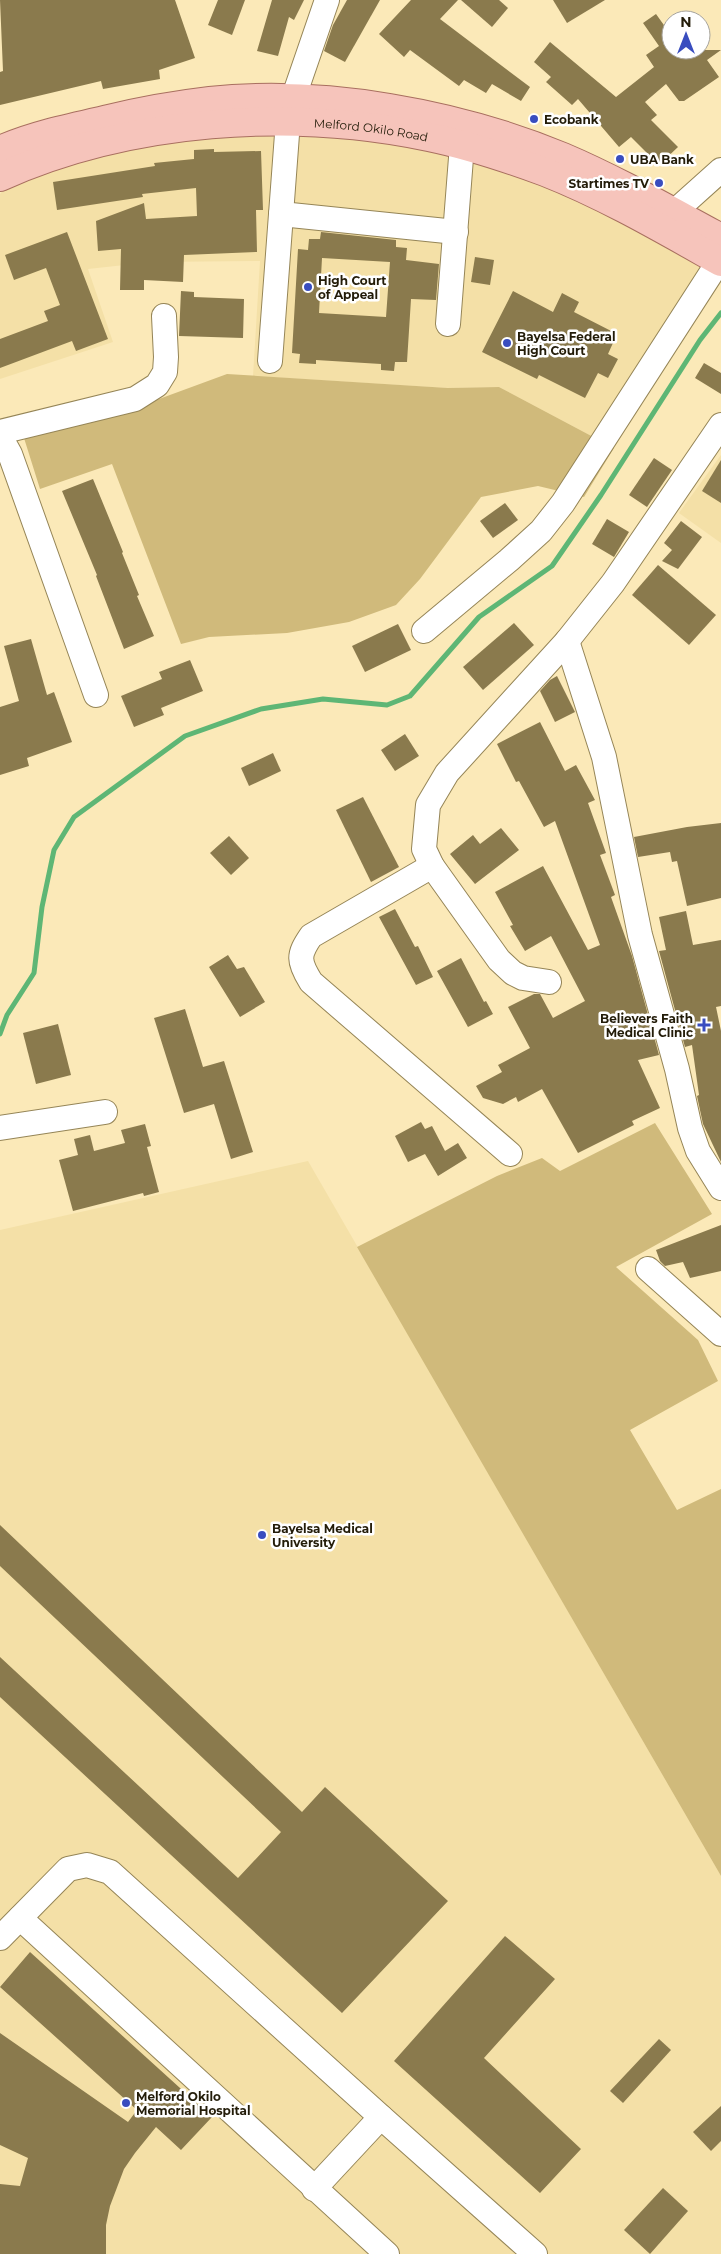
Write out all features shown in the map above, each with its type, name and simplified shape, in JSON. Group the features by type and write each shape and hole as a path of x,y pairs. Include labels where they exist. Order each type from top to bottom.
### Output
{"main road":[{"name":"Melford Okilo Road","path":"0,150 13,144 84,124 150,110 210,101 258,98 291,110 350,125 428,136 462,145 546,173 599,196 720,254"},
{"name":"Melford Okilo Road","path":"0,177 20,168 85,146 174,129 236,123 291,110 371,106 407,111 486,131 562,156 632,190 673,213 720,254"}],"street":[{"path":"270,361 291,110 327,0"},
{"path":"448,324 462,145"},
{"path":"673,213 721,170"},
{"path":"281,214 456,232"},
{"path":"424,631 541,531 563,502 720,254"},
{"path":"0,432 135,399 156,385 165,372 164,316"},
{"path":"549,982 523,978 513,974 499,960 432,866 424,848 428,805 447,773 566,641 613,583 721,425"},
{"path":"0,436 10,454 96,695"},
{"path":"566,641 604,758 640,935 677,1069 690,1128 698,1151 721,1188"},
{"path":"432,866 312,936 301,951 302,967 311,982 510,1154"},
{"path":"0,1128 105,1112"},
{"path":"648,1269 721,1334"},
{"path":"0,1938 68,1869 88,1865 110,1872 381,2118 535,2254"},
{"path":"20,1918 387,2254"},
{"path":"314,2189 381,2118"}],"shaded area":[{"path":"298,132 428,148 549,185 642,232 718,278 614,448 499,387 448,388 253,376 260,261 152,262 88,269 113,342 0,379 0,194 5,188 80,159 179,138"},
{"path":"227,374 448,388 499,387 614,448 584,497 538,486 481,497 420,579 396,605 349,622 287,633 209,637 181,644 112,464 40,489 24,438 140,406"},
{"path":"721,455 721,543 679,513"},
{"path":"655,1123 712,1214 616,1267 698,1340 718,1381 630,1430 677,1510 721,1489 721,1876 357,1247 497,1176 542,1158 560,1171"},
{"name":"Bayelsa Medical University","path":"308,1161 721,1876 721,2254 0,2254 0,1230"}],"building":[{"path":"0,0 175,0 195,58 159,70 160,79 103,89 101,81 0,105 0,72 3,71"},
{"path":"218,0 245,0 232,35 208,25"},
{"path":"272,0 304,0 294,20 289,17 278,56 257,51"},
{"path":"347,0 380,0 345,62 324,51 333,25"},
{"path":"411,0 458,0 440,19 530,87 521,101 492,84 486,93 464,80 459,86 410,50 404,57 379,34"},
{"path":"461,0 499,0 508,8 492,27"},
{"path":"553,0 605,0 567,23"},
{"path":"656,14 661,21 661,60 707,60 719,77 684,101 679,101 666,84 645,102 657,115 651,120 678,147 659,165 631,137 619,147 578,99 572,105 546,82 551,77 534,62 550,42 616,97 654,67 646,55 659,46 643,23"},
{"path":"711,50 721,50 711,57"},
{"path":"214,149 214,152 261,151 263,210 256,210 257,252 184,255 183,282 144,280 144,290 120,290 121,249 98,251 96,221 144,203 146,219 197,216 196,188 142,194 143,197 57,210 53,182 155,166 154,163 194,159 194,150"},
{"path":"67,232 108,339 76,351 72,341 0,368 0,339 48,321 44,311 60,305 46,268 14,280 5,255"},
{"name":"High Court of Appeal","path":"321,232 396,240 396,247 407,248 406,260 439,264 436,300 411,299 407,362 395,362 394,371 381,370 381,364 316,360 316,364 299,363 300,354 292,353 298,249 308,250 309,239 320,239","holes":["322,258 390,262 386,317 319,313"]},
{"path":"475,257 494,260 490,285 471,282"},
{"path":"181,291 194,292 194,297 244,299 243,338 179,336"},
{"name":"Bayelsa Federal High Court","path":"513,291 553,312 562,293 579,302 574,312 617,334 608,354 618,359 608,378 598,373 585,398 539,375 537,379 482,352"},
{"path":"704,363 721,373 721,394 695,378"},
{"path":"654,458 672,470 647,507 629,495"},
{"path":"721,460 721,503 702,491"},
{"path":"93,479 123,552 139,595 137,596 154,636 124,649 97,575 62,491"},
{"path":"505,503 518,520 493,538 480,521"},
{"path":"607,519 629,532 614,557 592,544"},
{"path":"681,521 702,537 678,569 662,561 672,550 664,543"},
{"path":"658,565 716,615 689,645 632,595"},
{"path":"514,623 534,645 483,690 463,667"},
{"path":"398,624 411,650 365,672 352,646"},
{"path":"31,639 47,695 54,692 72,742 27,758 29,766 0,775 0,707 19,701 4,646"},
{"path":"190,660 203,691 161,708 164,715 134,727 121,696 162,679 159,672"},
{"path":"557,676 575,712 555,722 540,691 550,680"},
{"path":"540,722 565,771 576,765 595,800 588,803 606,853 600,855 615,895 611,897 632,956 659,1055 638,1060 660,1108 632,1121 634,1125 578,1153 542,1089 518,1102 516,1097 503,1104 483,1098 476,1086 502,1072 498,1065 530,1048 508,1007 534,994 540,994 553,1018 585,1001 551,936 525,951 510,926 513,925 495,892 543,866 588,950 600,945 555,821 544,827 519,781 516,782 497,744"},
{"path":"405,734 419,756 395,771 381,750"},
{"path":"273,753 281,771 249,786 241,768"},
{"path":"363,797 399,867 371,882 336,810"},
{"path":"721,823 721,898 687,906 677,861 672,862 670,852 638,857 634,837"},
{"path":"501,828 519,850 475,884 450,854 473,835 480,844"},
{"path":"229,836 249,858 231,875 210,853"},
{"path":"395,909 415,947 418,946 433,977 416,985 379,917"},
{"path":"686,911 693,945 721,940 721,1006 716,1007 721,1031 721,1162 703,1124 697,1096 699,1095 692,1045 685,1047 659,951 666,950 659,917"},
{"path":"228,955 237,969 244,967 265,1002 240,1017 209,967"},
{"path":"461,958 484,1002 486,1001 493,1014 468,1027 437,971"},
{"path":"185,1009 203,1067 224,1061 253,1152 231,1159 214,1104 184,1113 154,1018"},
{"path":"58,1024 71,1075 36,1084 23,1033"},
{"path":"421,1122 425,1129 432,1126 445,1151 458,1143 467,1158 438,1176 425,1154 408,1162 395,1136"},
{"path":"145,1124 151,1146 147,1147 159,1192 144,1196 143,1193 73,1211 59,1160 78,1155 74,1139 90,1135 94,1151 125,1143 121,1130"},
{"path":"721,1225 721,1271 690,1278 683,1262 665,1266 660,1261 656,1250"},
{"path":"0,1525 302,1812 325,1787 448,1901 342,2013 0,1697 0,1657 238,1878 281,1832 0,1566"},
{"path":"505,1936 555,1979 484,2058 581,2149 540,2193 394,2061"},
{"name":"Melford Okilo Memorial Hospital","path":"30,1952 212,2117 181,2150 156,2127 135,2153 124,2169 110,2206 106,2225 106,2254 0,2254 0,2184 20,2186 28,2158 0,2145 0,2033 128,2122 137,2110 0,1987"},
{"path":"659,2039 671,2050 623,2103 610,2091"},
{"path":"721,2106 721,2141 711,2151 693,2132"},
{"path":"663,2188 688,2211 650,2254 624,2230"}],"waterway":[{"path":"0,1034 7,1015 34,973 42,907 54,850 74,817 185,736 261,709 323,699 387,705 410,696 479,617 552,566 601,495 700,340 721,313"}],"place":[{"name":"Ecobank","path":"534,119"},
{"name":"UBA Bank","path":"620,159"},
{"name":"Startimes TV","path":"659,183"},
{"name":"High Court of Appeal","path":"308,287"},
{"name":"Bayelsa Federal High Court","path":"507,343"},
{"name":"Believers Faith Medical Clinic","path":"704,1025"},
{"name":"Bayelsa Medical University","path":"262,1535"},
{"name":"Melford Okilo Memorial Hospital","path":"126,2103"}]}
